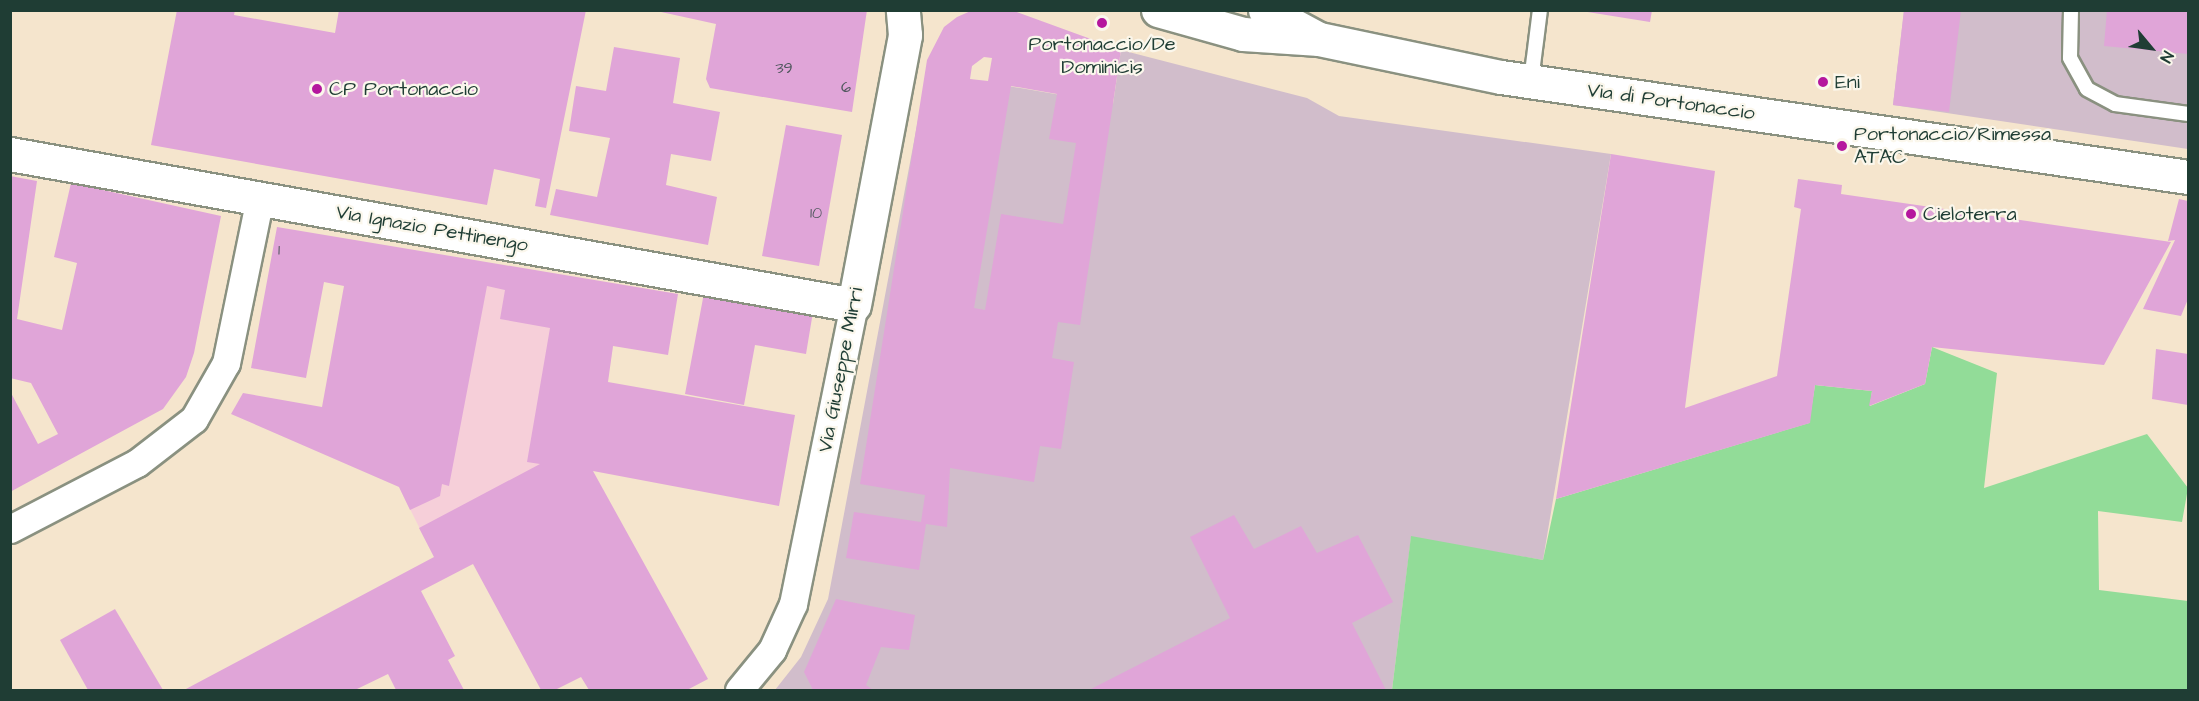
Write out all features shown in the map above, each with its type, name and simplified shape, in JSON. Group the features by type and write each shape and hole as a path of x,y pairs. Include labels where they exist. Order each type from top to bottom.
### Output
{"main road":[{"name":"Via di Portonaccio","path":"1158,10 1243,34 1319,39 1531,81 2188,177"},
{"path":"1264,10 1319,39"},
{"name":"Via Giuseppe Mirri","path":"854,305 908,19"},
{"name":"Via Ignazio Pettinengo","path":"10,154 854,305"}],"street":[{"path":"10,529 137,463 194,419 226,363 260,198"},
{"name":"Via Giuseppe Mirri","path":"740,690 772,650 793,604 854,305"}],"lane":[{"path":"1531,81 1540,10"},
{"path":"2071,10 2070,58 2087,88 2115,104 2188,114"}],"shaded area":[{"path":"1904,11 2188,11 2188,149 1893,105"},
{"path":"1121,50 1307,98 1339,116 1611,154 1543,560 1411,538 1392,690 775,690 801,657 828,599 927,72 1113,104"},
{"path":"442,256 613,346 593,471 434,557 399,487"}],"green space":[{"path":"1932,347 1997,373 1984,488 2147,434 2188,488 2182,522 2098,511 2099,590 2188,601 2188,690 1392,690 1411,536 1543,560 1556,499 1809,423 1815,385 1872,391 1870,406 1925,384"}],"building":[{"name":"CP Portonaccio","path":"177,10 235,10 234,15 335,33 339,10 586,10 546,208 535,206 540,179 494,169 487,205 151,145"},
{"path":"652,10 867,10 852,112 710,88 706,79 716,24"},
{"path":"973,10 1011,10 1121,50 1080,325 1058,322 1052,358 1074,362 1061,449 1040,446 1034,482 950,468 947,527 926,524 919,570 846,558 854,512 921,522 925,495 860,484 927,60 944,27 957,17","holes":["984,57 992,58 988,81 970,79 972,66","1011,86 1057,94 1049,139 1076,143 1063,224 1001,214 985,310 974,308"]},
{"path":"1575,10 1652,10 1650,22"},
{"path":"1904,10 1961,10 1949,112 1893,105"},
{"path":"2107,10 2188,10 2188,54 2104,46"},
{"path":"614,47 680,58 673,103 720,112 711,161 671,154 666,185 717,197 708,245 550,215 556,189 597,197 610,138 569,131 576,86 606,91"},
{"path":"786,125 842,135 819,266 762,256"},
{"path":"1611,154 1715,171 1685,408 1777,376 1801,209 1794,207 1798,179 1842,185 1841,194 2171,242 2104,365 1932,347 1925,384 1869,406 1872,391 1815,385 1810,423 1556,499"},
{"path":"10,176 37,181 17,319 62,330 77,263 54,257 71,183 221,216 194,353 186,377 163,409 10,492 10,391 38,444 58,434 31,383 10,378"},
{"path":"2179,199 2188,201 2188,299 2181,316 2143,309 2175,240 2168,241"},
{"path":"277,227 678,294 668,355 613,346 608,382 795,415 779,506 593,471 708,679 687,690 589,690 581,677 555,690 541,690 473,564 421,591 455,656 448,660 464,690 396,690 388,674 355,690 184,690 434,557 419,528 540,464 527,462 550,328 500,319 505,290 487,286 449,486 442,484 440,496 410,510 399,487 231,414 243,393 322,407 344,286 324,282 306,378 251,368"},
{"path":"704,293 813,312 806,354 755,345 744,405 685,394"},
{"path":"2156,349 2188,354 2188,405 2152,399"},
{"path":"1234,515 1254,549 1301,526 1317,553 1358,535 1393,602 1352,623 1386,690 1089,690 1230,618 1190,537"},
{"path":"836,599 915,615 909,650 881,647 866,685 873,690 813,690 804,672"},
{"path":"115,609 163,690 88,690 60,640"}],"place":[{"name":"Portonaccio/De Dominicis","path":"1102,23"},
{"name":"Eni","path":"1823,82"},
{"name":"CP Portonaccio","path":"317,89"},
{"name":"Portonaccio/Rimessa ATAC","path":"1842,146"},
{"name":"Cieloterra","path":"1911,214"}]}
